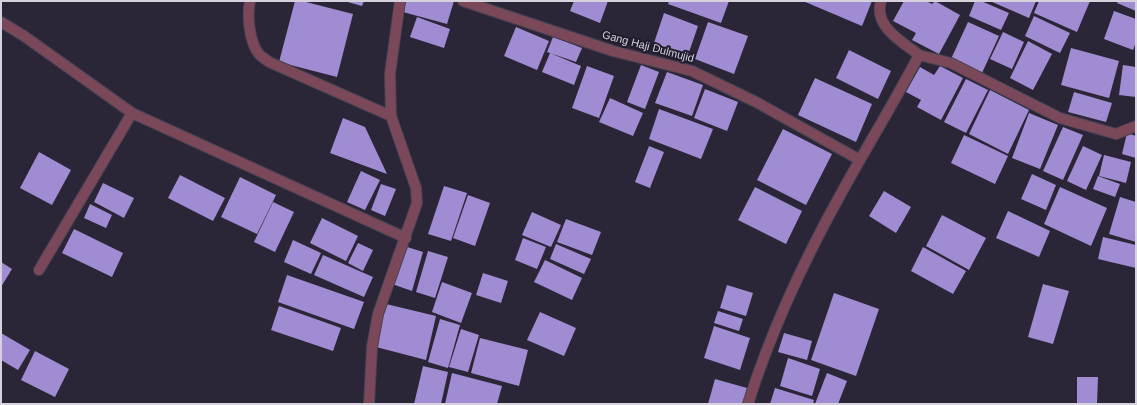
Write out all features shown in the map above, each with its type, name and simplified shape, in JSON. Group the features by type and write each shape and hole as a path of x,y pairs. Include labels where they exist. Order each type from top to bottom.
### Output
{"street":[{"path":"250,1 249,25 258,53 269,62 391,116"},
{"path":"369,404 372,347 378,314 418,203 416,188 391,116 390,74 400,1"},
{"name":"Gang Haji Dulmujid","path":"463,1 613,51 692,71 756,102 860,160"},
{"path":"881,1 879,15 882,23 888,30 920,55 951,63 1060,118 1116,134 1136,126"},
{"path":"1,22 24,36 132,113 406,238"},
{"path":"748,404 760,365 787,301 843,190 920,55"},
{"path":"39,270 132,113"}],"building":[{"path":"295,1 302,1 353,14 337,77 279,62"},
{"path":"344,1 364,1 362,6"},
{"path":"406,1 454,1 447,24 403,12"},
{"path":"574,1 608,1 600,23 570,11"},
{"path":"669,1 729,1 721,23 668,4"},
{"path":"803,1 872,1 862,26"},
{"path":"904,1 926,1 932,4 935,1 960,15 939,54 912,40 916,33 893,21"},
{"path":"975,1 981,1 1009,13 1001,30 969,16"},
{"path":"990,1 1036,1 1029,18"},
{"path":"1039,1 1090,1 1077,32 1034,13"},
{"path":"1118,1 1136,1 1136,11 1117,3"},
{"path":"1114,11 1136,19 1136,42 1133,50 1104,39"},
{"path":"664,13 698,26 686,61 652,49"},
{"path":"1034,16 1070,33 1060,53 1025,36"},
{"path":"417,17 450,29 444,48 410,37"},
{"path":"708,22 748,36 734,74 695,59"},
{"path":"968,22 999,36 982,73 951,59"},
{"path":"516,27 549,41 537,70 504,56"},
{"path":"1003,32 1024,42 1012,69 990,59"},
{"path":"553,37 582,48 576,62 547,52"},
{"path":"1028,41 1052,54 1033,90 1010,78"},
{"path":"1071,48 1119,61 1109,98 1061,85"},
{"path":"849,50 891,71 878,99 836,78"},
{"path":"550,53 581,66 574,85 542,72"},
{"path":"641,65 659,72 645,109 627,102"},
{"path":"1123,65 1136,67 1136,97 1119,95"},
{"path":"587,66 614,76 599,118 572,108"},
{"path":"940,66 963,78 941,120 917,107 921,100 906,92 920,67 934,75"},
{"path":"667,72 703,85 692,116 655,103"},
{"path":"815,78 872,104 856,142 798,115"},
{"path":"966,79 988,90 966,133 944,122"},
{"path":"705,89 738,102 727,131 694,118"},
{"path":"990,90 1029,110 1008,154 969,134"},
{"path":"1074,92 1112,103 1106,122 1068,112"},
{"path":"610,98 643,113 633,136 599,122"},
{"path":"659,109 713,129 701,159 649,139"},
{"path":"1029,113 1058,125 1040,169 1012,158"},
{"path":"343,118 365,127 387,174 330,153"},
{"path":"1063,127 1083,135 1063,180 1043,171"},
{"path":"783,129 832,154 806,205 757,180"},
{"path":"1127,133 1136,136 1136,158 1122,154"},
{"path":"964,135 1008,156 995,184 951,163"},
{"path":"649,146 664,152 650,188 635,182"},
{"path":"1083,146 1102,155 1086,190 1067,181"},
{"path":"39,152 71,170 52,205 20,188"},
{"path":"1104,155 1131,162 1126,183 1099,176"},
{"path":"361,171 380,180 365,210 347,202"},
{"path":"1032,174 1056,185 1046,210 1021,199"},
{"path":"180,175 225,198 213,221 168,198"},
{"path":"1098,176 1120,184 1115,197 1093,189"},
{"path":"240,177 276,195 257,234 221,217"},
{"path":"103,183 134,198 124,218 94,202"},
{"path":"381,184 396,189 385,216 371,210"},
{"path":"444,186 467,193 451,241 428,234"},
{"path":"755,187 802,211 786,244 738,220"},
{"path":"1060,187 1107,208 1091,246 1044,224"},
{"path":"884,191 911,207 896,233 869,216"},
{"path":"468,195 490,203 475,246 453,238"},
{"path":"1120,197 1136,202 1136,242 1109,234"},
{"path":"273,202 294,212 275,252 254,242"},
{"path":"90,204 112,215 106,228 84,218"},
{"path":"1008,211 1050,231 1039,257 996,238"},
{"path":"532,212 561,225 551,247 522,235"},
{"path":"942,215 986,238 969,270 926,246"},
{"path":"322,218 358,236 346,261 310,243"},
{"path":"566,219 601,232 592,255 557,242"},
{"path":"74,229 123,253 112,277 62,253"},
{"path":"1103,237 1136,245 1136,268 1098,259"},
{"path":"523,238 546,247 537,269 515,260"},
{"path":"293,240 321,253 311,274 284,262"},
{"path":"358,243 373,250 363,271 348,263"},
{"path":"556,244 591,259 584,274 550,259"},
{"path":"404,246 423,252 412,291 392,284"},
{"path":"923,247 966,271 953,294 911,271"},
{"path":"428,251 448,257 435,298 416,292"},
{"path":"323,255 373,277 364,297 314,275"},
{"path":"545,260 582,278 572,300 534,282"},
{"path":"1,262 12,269 1,287"},
{"path":"483,273 508,281 501,303 476,295"},
{"path":"287,275 364,302 354,329 278,302"},
{"path":"442,282 472,293 461,323 432,312"},
{"path":"1043,284 1069,291 1053,344 1028,337"},
{"path":"727,285 753,293 746,316 720,308"},
{"path":"834,293 879,309 856,376 811,360"},
{"path":"386,304 436,316 426,360 376,347"},
{"path":"279,306 341,328 333,351 271,330"},
{"path":"718,311 743,319 739,331 714,323"},
{"path":"540,312 576,328 564,356 527,340"},
{"path":"440,319 460,325 448,368 428,362"},
{"path":"714,326 750,338 740,370 704,358"},
{"path":"461,329 479,335 468,372 449,367"},
{"path":"1,333 30,350 18,370 1,360"},
{"path":"784,333 812,341 807,360 778,352"},
{"path":"480,338 528,350 519,386 471,373"},
{"path":"35,351 69,369 55,397 21,380"},
{"path":"788,358 820,369 812,396 780,386"},
{"path":"423,366 448,372 441,404 414,404"},
{"path":"452,373 502,386 497,404 445,404"},
{"path":"827,373 847,381 838,404 815,404"},
{"path":"1077,377 1098,377 1097,404 1077,404"},
{"path":"715,379 747,388 743,404 708,404"},
{"path":"775,388 814,400 813,404 770,404"}]}
